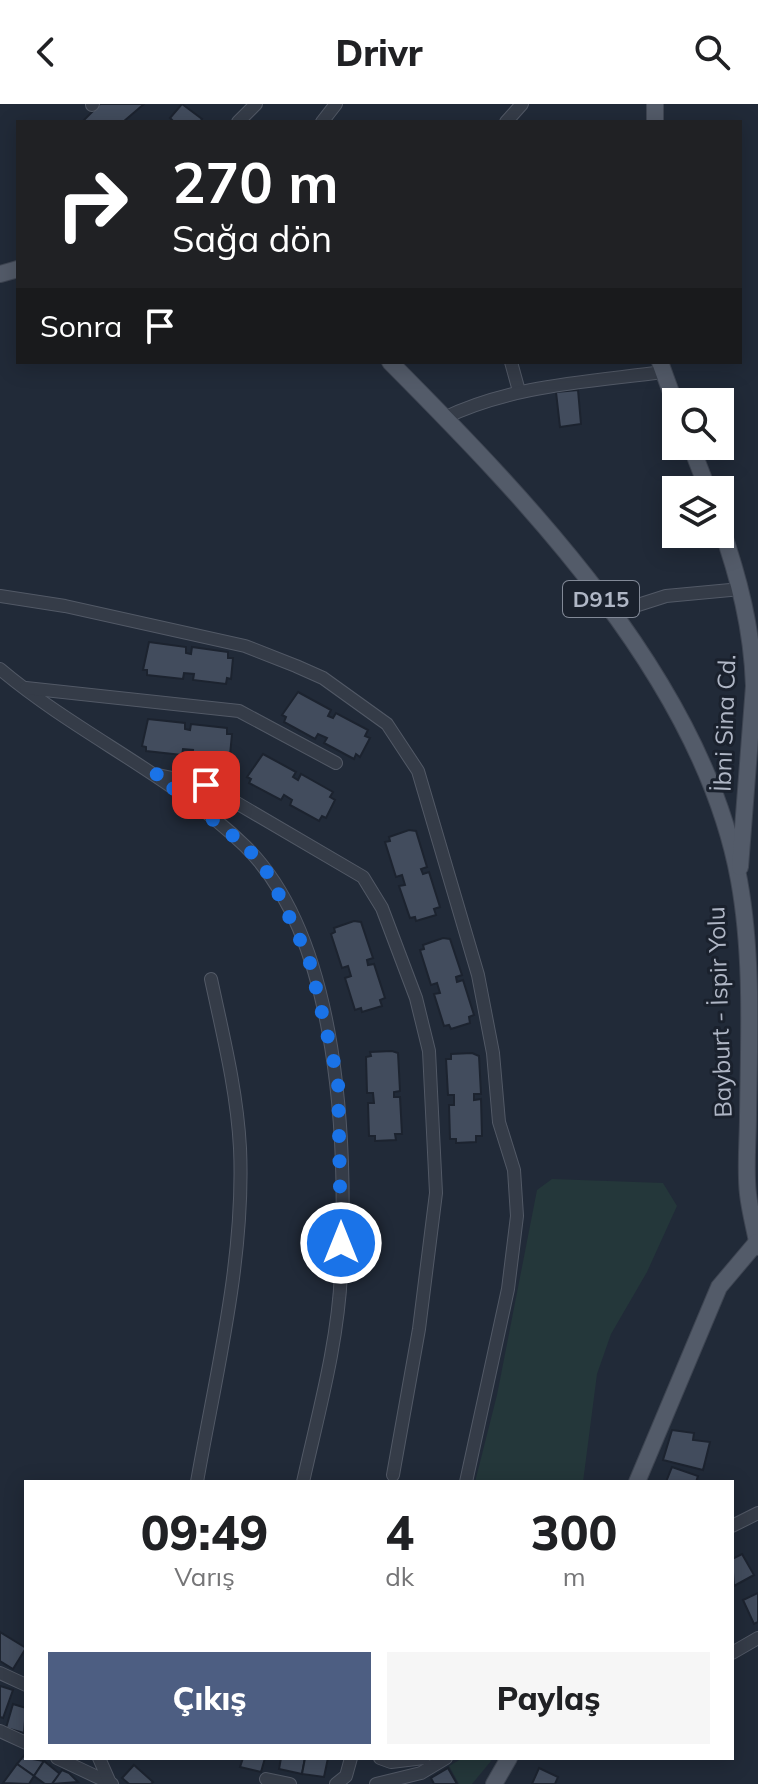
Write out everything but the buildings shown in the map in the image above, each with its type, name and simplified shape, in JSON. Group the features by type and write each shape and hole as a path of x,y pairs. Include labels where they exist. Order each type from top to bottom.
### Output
{"main road":[{"name":"Bayburt - İspir Yolu","path":"392,364 507,487 613,613 678,711 722,813 739,881 749,1013 747,1193 758,1244"},
{"path":"662,367 670,388"},
{"name":"İbni Sina Cd.","path":"728,548 748,613 754,686 739,881"},
{"path":"638,1480 719,1287 758,1244"},
{"path":"494,1784 508,1760"}],"street":[{"path":"240,120 256,104"},
{"path":"508,120 522,104"},
{"path":"512,364 519,391"},
{"path":"444,418 519,391 662,367"},
{"path":"613,613 666,596 741,589"},
{"path":"0,596 65,606 245,646 296,666 323,678 387,724 418,771 478,975 493,1053 499,1122 514,1170 516,1201 508,1289 466,1480"},
{"path":"0,669 22,687 155,774 246,846 270,876 309,959 338,1079 341,1275 330,1359 303,1480"},
{"path":"22,687 239,711 336,763"},
{"path":"155,774 206,785 363,877 382,908 416,998 429,1051 436,1193 419,1329 393,1475"},
{"path":"197,1480 232,1279 240,1199 236,1100 211,979"},
{"path":"748,1087 758,1103"},
{"path":"734,1525 758,1513"},
{"path":"734,1652 758,1638"},
{"path":"0,1673 24,1684"},
{"path":"0,1731 24,1742"},
{"path":"61,1760 111,1783"},
{"path":"100,1760 111,1783"},
{"path":"336,1784 346,1776 350,1760"},
{"path":"386,1760 408,1760"},
{"path":"376,1784 421,1773 443,1760"},
{"path":"266,1779 290,1784"}],"shaded area":[{"path":"552,1179 663,1183 677,1206 647,1272 611,1334 597,1374 583,1480 476,1480 497,1395 537,1190"},
{"path":"460,1760 491,1761 472,1784 459,1784 449,1766"}],"route":[{"path":"206,785 155,774 246,846 270,876 290,912 309,959 338,1079 341,1243"}]}
